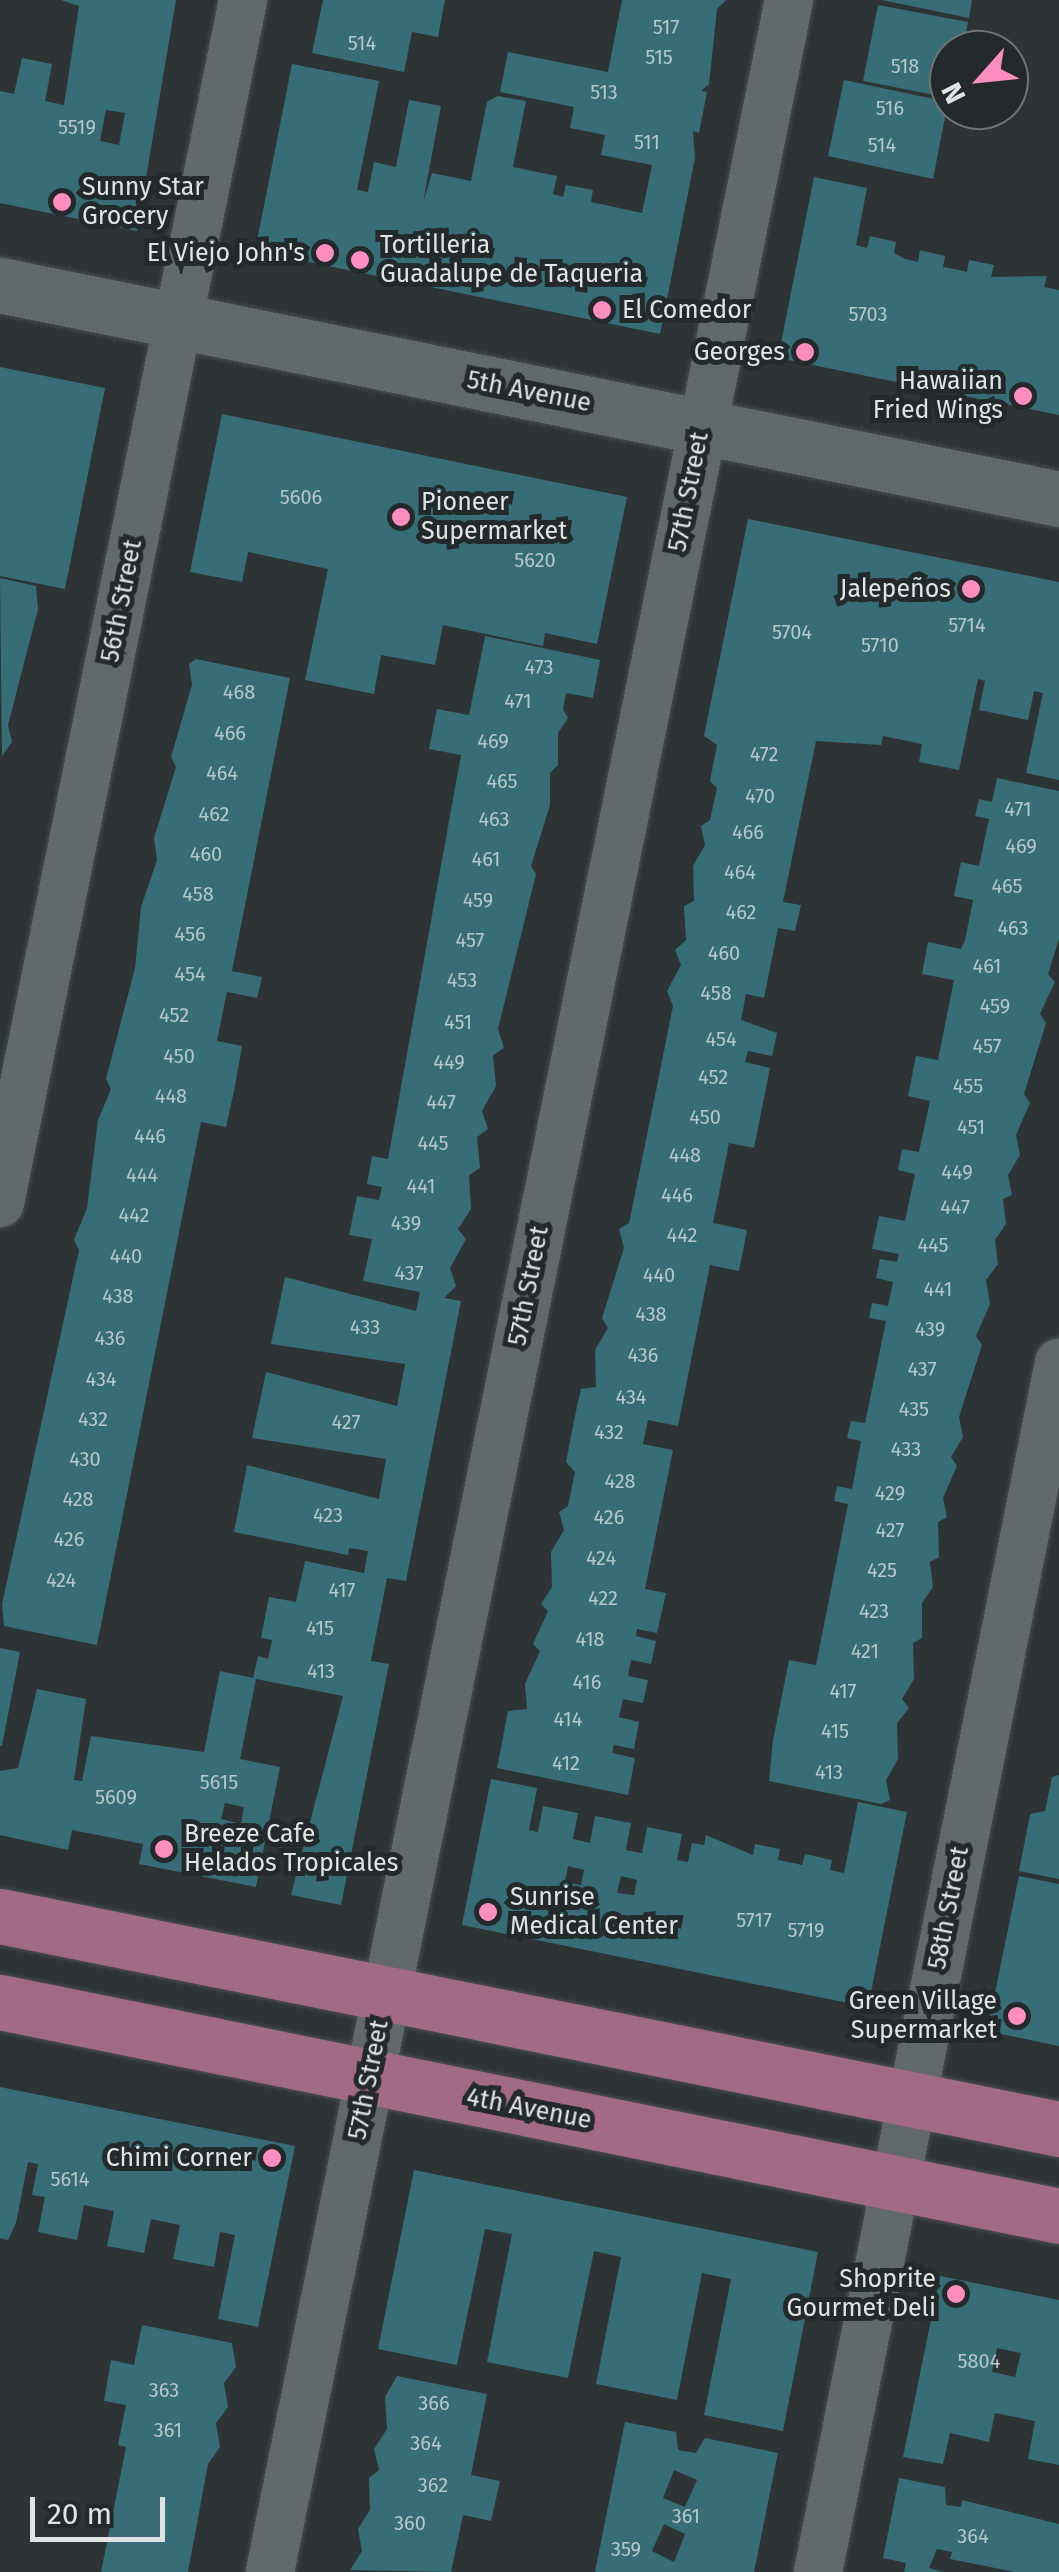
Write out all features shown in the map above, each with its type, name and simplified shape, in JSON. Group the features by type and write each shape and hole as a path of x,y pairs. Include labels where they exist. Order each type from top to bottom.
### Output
{"main road":[{"path":"0,1916 1059,2129"},
{"name":"4th Avenue","path":"0,2002 1059,2216"}],"street":[{"name":"56th Street","path":"0,1203 243,0"},
{"name":"57th Street","path":"270,2572 789,0"},
{"name":"5th Avenue","path":"0,284 1059,499"},
{"name":"58th Street","path":"818,2572 1059,1363"}],"building":[{"path":"61,0 176,0 137,231 0,203 0,91 14,94 22,58 52,64 45,101 64,105 79,6","holes":["106,110 125,113 119,145 100,141"]},
{"path":"323,0 445,0 438,37 412,32 404,72 312,53"},
{"path":"622,0 726,0 717,9 709,84 701,91 707,92 699,133 693,131 695,158 660,334 255,251 292,64 379,81 357,190 368,192 374,162 396,167 409,100 441,106 423,203 432,173 471,181 487,102 498,96 526,101 513,167 557,176 553,194 563,197 566,185 593,190 591,202 642,213 652,165 601,155 605,135 570,128 574,107 500,92 508,52 608,72"},
{"path":"882,0 972,0 969,18"},
{"path":"878,5 968,22 967,30 929,30 929,94 863,81"},
{"path":"844,80 929,98 929,130 943,130 933,179 828,156"},
{"path":"814,177 867,188 856,245 867,248 870,236 896,242 894,253 918,262 920,250 945,256 943,267 967,272 969,260 994,265 991,277 1047,276 1044,287 1059,290 1059,415 778,358"},
{"path":"0,367 105,388 65,589 0,576"},
{"path":"222,414 627,497 597,644 545,633 543,646 443,625 435,665 381,655 374,694 305,680 328,569 248,552 242,582 190,572"},
{"path":"748,519 1059,582 1059,780 1026,773 1043,693 1034,691 1028,720 979,710 985,681 978,679 959,770 919,762 922,744 883,736 881,745 816,741 783,902 801,905 795,931 778,928 764,998 746,994 741,1020 777,1033 772,1056 748,1051 745,1062 770,1068 754,1148 729,1143 713,1223 747,1230 739,1271 710,1265 678,1426 648,1420 643,1444 673,1450 645,1589 666,1593 657,1633 637,1629 636,1636 656,1641 651,1664 631,1660 628,1676 648,1680 643,1703 623,1699 619,1717 639,1722 634,1749 614,1745 612,1753 635,1758 628,1795 497,1768 508,1711 527,1709 525,1684 540,1651 533,1644 548,1611 541,1604 552,1587 551,1552 564,1530 559,1512 568,1506 575,1472 566,1462 577,1406 581,1389 596,1387 595,1350 608,1328 602,1318 624,1248 619,1229 629,1223 673,1006 667,991 681,965 675,950 686,940 684,906 694,901 693,866 705,845 701,826 710,820 717,788 710,781 717,745 704,736"},
{"path":"0,578 36,586 38,609 8,725 12,742 2,756"},
{"path":"485,636 600,660 593,698 566,693 563,709 568,718 558,733 558,765 550,773 550,805 531,866 536,874 498,1029 504,1048 493,1055 496,1086 482,1111 488,1129 477,1137 480,1168 469,1175 471,1209 458,1229 466,1239 450,1268 456,1286 444,1298 461,1301 406,1581 387,1578 371,1661 389,1664 341,1905 291,1895 343,1696 256,1679 240,1759 280,1767 256,1887 139,1864 143,1844 72,1830 68,1850 0,1835 0,1771 18,1768 37,1689 86,1699 74,1780 82,1781 91,1736 204,1752 220,1671 253,1678 258,1656 268,1659 272,1640 261,1638 269,1597 296,1602 305,1561 364,1573 368,1551 349,1548 348,1555 234,1532 247,1465 379,1499 386,1459 252,1438 266,1372 397,1406 405,1364 271,1344 285,1277 416,1311 420,1292 363,1281 372,1239 349,1235 357,1196 379,1200 382,1187 367,1184 372,1156 388,1159 461,755 429,749 437,709 469,715","holes":["225,1803 244,1807 241,1824 221,1819"]},
{"path":"196,659 290,678 232,971 262,977 257,998 227,992 217,1041 242,1046 235,1086 226,1127 201,1122 97,1645 4,1626 2,1604 79,1250 74,1240 87,1208 98,1120 111,1089 106,1079 135,968 141,907 157,860 154,838 176,767 171,757 192,685 189,664"},
{"path":"997,778 1059,791 1059,939 1048,974 1055,982 1040,1014 1046,1023 1024,1094 1030,1103 1016,1135 1020,1155 1008,1175 1012,1195 1003,1199 1006,1224 995,1240 998,1264 986,1280 990,1304 976,1336 982,1345 959,1417 963,1437 951,1457 957,1466 943,1498 947,1517 938,1522 939,1557 930,1562 933,1587 922,1603 922,1638 913,1643 914,1679 902,1699 909,1708 897,1723 898,1759 886,1780 890,1800 881,1804 769,1781 773,1740 789,1660 816,1665 848,1504 834,1501 837,1486 852,1489 861,1441 847,1438 851,1421 865,1423 886,1321 869,1318 872,1303 888,1306 893,1282 876,1278 880,1259 897,1262 899,1254 872,1249 879,1216 905,1221 915,1174 898,1170 902,1149 919,1152 930,1101 908,1096 916,1056 938,1060 954,980 922,974 928,942 961,949 965,940 973,900 954,896 961,862 979,866 989,819 975,816 979,799 992,802"},
{"path":"0,1648 20,1652 2,1746 0,1746"},
{"path":"1059,1775 1059,1879 1019,1871 1030,1814 1045,1811 1052,1777"},
{"path":"491,1779 537,1788 529,1830 538,1832 543,1806 578,1813 573,1839 590,1843 595,1816 631,1823 626,1850 642,1853 647,1827 682,1834 677,1860 688,1862 692,1843 704,1845 706,1835 753,1855 755,1844 780,1849 778,1860 802,1865 805,1854 832,1860 830,1870 844,1873 858,1802 907,1812 868,2007 462,1925","holes":["568,1866 584,1870 581,1885 565,1882","621,1876 637,1880 634,1895 617,1893"]},
{"path":"1019,1876 1059,1884 1059,2046 987,2031"},
{"path":"0,2087 295,2146 258,2327 218,2319 235,2235 220,2232 214,2267 173,2259 180,2225 151,2219 144,2253 107,2246 114,2211 84,2205 77,2240 38,2232 45,2197 32,2195 38,2164 28,2162 16,2223 8,2240 0,2238"},
{"path":"414,2170 818,2252 783,2431 704,2415 731,2279 702,2273 677,2400 596,2384 621,2257 594,2251 568,2378 487,2362 512,2234 485,2229 457,2365 378,2349"},
{"path":"940,2276 1059,2300 1059,2465 1028,2459 1035,2421 995,2413 989,2442 950,2433 943,2464 903,2457","holes":["997,2348 1021,2353 1015,2377 992,2372"]},
{"path":"142,2325 232,2343 236,2367 224,2383 228,2407 216,2423 220,2447 208,2464 188,2572 101,2572 126,2447 118,2445 126,2405 104,2401 111,2360 134,2365"},
{"path":"397,2376 487,2394 471,2475 500,2481 491,2521 463,2515 451,2572 350,2570 362,2551 358,2529 370,2510 369,2478 379,2470 374,2449 387,2429 385,2397"},
{"path":"625,2422 676,2432 678,2450 696,2453 705,2438 778,2453 754,2572 595,2572","holes":["674,2470 697,2480 685,2507 663,2498","664,2524 685,2534 674,2562 652,2551"]},
{"path":"899,2478 945,2487 946,2505 961,2507 962,2500 1059,2524 1059,2572 1015,2572 950,2559 952,2552 937,2549 929,2568 943,2572 904,2572 906,2563 883,2558"}],"place":[{"name":"Sunny Star Grocery","path":"62,202"},
{"name":"El Viejo John's","path":"325,253"},
{"name":"Tortilleria Guadalupe de Taqueria","path":"360,260"},
{"name":"El Comedor","path":"602,310"},
{"name":"Georges","path":"805,352"},
{"name":"Hawaiian Fried Wings","path":"1023,396"},
{"name":"Pioneer Supermarket","path":"401,517"},
{"name":"Jalepeños","path":"971,589"},
{"name":"Breeze Cafe Helados Tropicales","path":"164,1849"},
{"name":"Sunrise Medical Center","path":"488,1912"},
{"name":"Green Village Supermarket","path":"1017,2016"},
{"name":"Chimi Corner","path":"272,2158"},
{"name":"Shoprite Gourmet Deli","path":"956,2294"}]}
